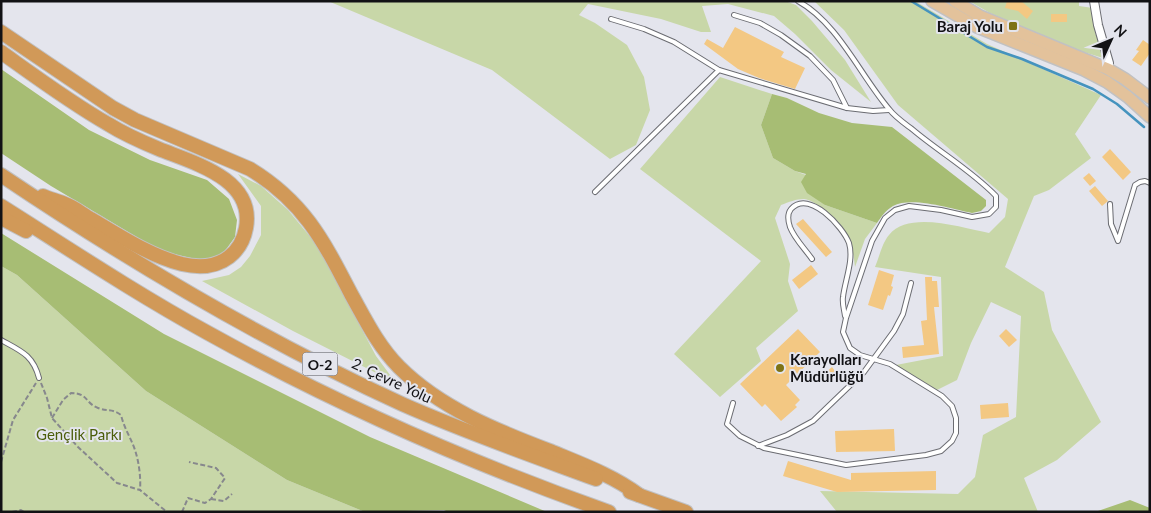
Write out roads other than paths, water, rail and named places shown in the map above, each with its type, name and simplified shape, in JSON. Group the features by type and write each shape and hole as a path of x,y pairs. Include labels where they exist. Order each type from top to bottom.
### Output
{"highway":[{"path":"1,32 113,108 135,120 250,169 287,195 302,211 323,240 361,313 385,351 416,382 443,401 499,431 592,468 622,482 639,495"},
{"path":"1,52 109,125 219,174 233,186 243,200 247,214 247,224 242,242 230,256 209,266 191,266 173,262 142,248 65,204 24,190"},
{"name":"2. Çevre Yolu","path":"1,175 96,237 212,306 402,404 453,425 686,512"},
{"name":"O-2","path":"1,206 168,310 299,381 405,432 554,493 609,512"},
{"path":"1,218 73,252"}],"main road":[{"path":"932,1 977,27 1084,70 1107,82 1150,116"},
{"path":"955,1 980,16 1108,69 1150,98"}],"street":[{"path":"1094,1 1098,25 1109,63 1108,69"}],"lane":[{"path":"733,403 727,424 740,436 764,448 846,465 926,455 941,451 952,441 956,433 956,418 952,406 942,396 890,364 860,354 850,348 843,332 846,318 872,241 885,218 895,210 909,206 941,210 972,217 989,214 996,207 996,196 983,182 930,144 890,110 834,33 806,5 798,1"},
{"path":"734,15 760,23 781,35 810,56 833,80 847,108"},
{"path":"611,19 644,29 674,42 719,70 847,108 873,111 890,110"},
{"path":"595,192 719,70"},
{"path":"1110,204 1111,224 1118,241 1135,185 1146,181 1150,184"},
{"path":"812,259 790,228 788,218 790,211 795,205 802,203 819,208 828,215 848,242 850,252 843,299 846,318"},
{"path":"758,446 787,435 813,421 864,372 894,331 903,314 912,283"},
{"path":"1,340 26,353 36,367 39,378"},
{"path":"554,493 578,507"}],"waterway":[{"path":"911,1 987,47 1022,59 1093,89 1117,104 1144,127"}],"place":[{"name":"Baraj Yolu","path":"1013,26"},
{"name":"Karayolları Müdürlüğü","path":"780,368"}],"park label":[{"name":"Gençlik Parkı","path":"79,434"}]}
